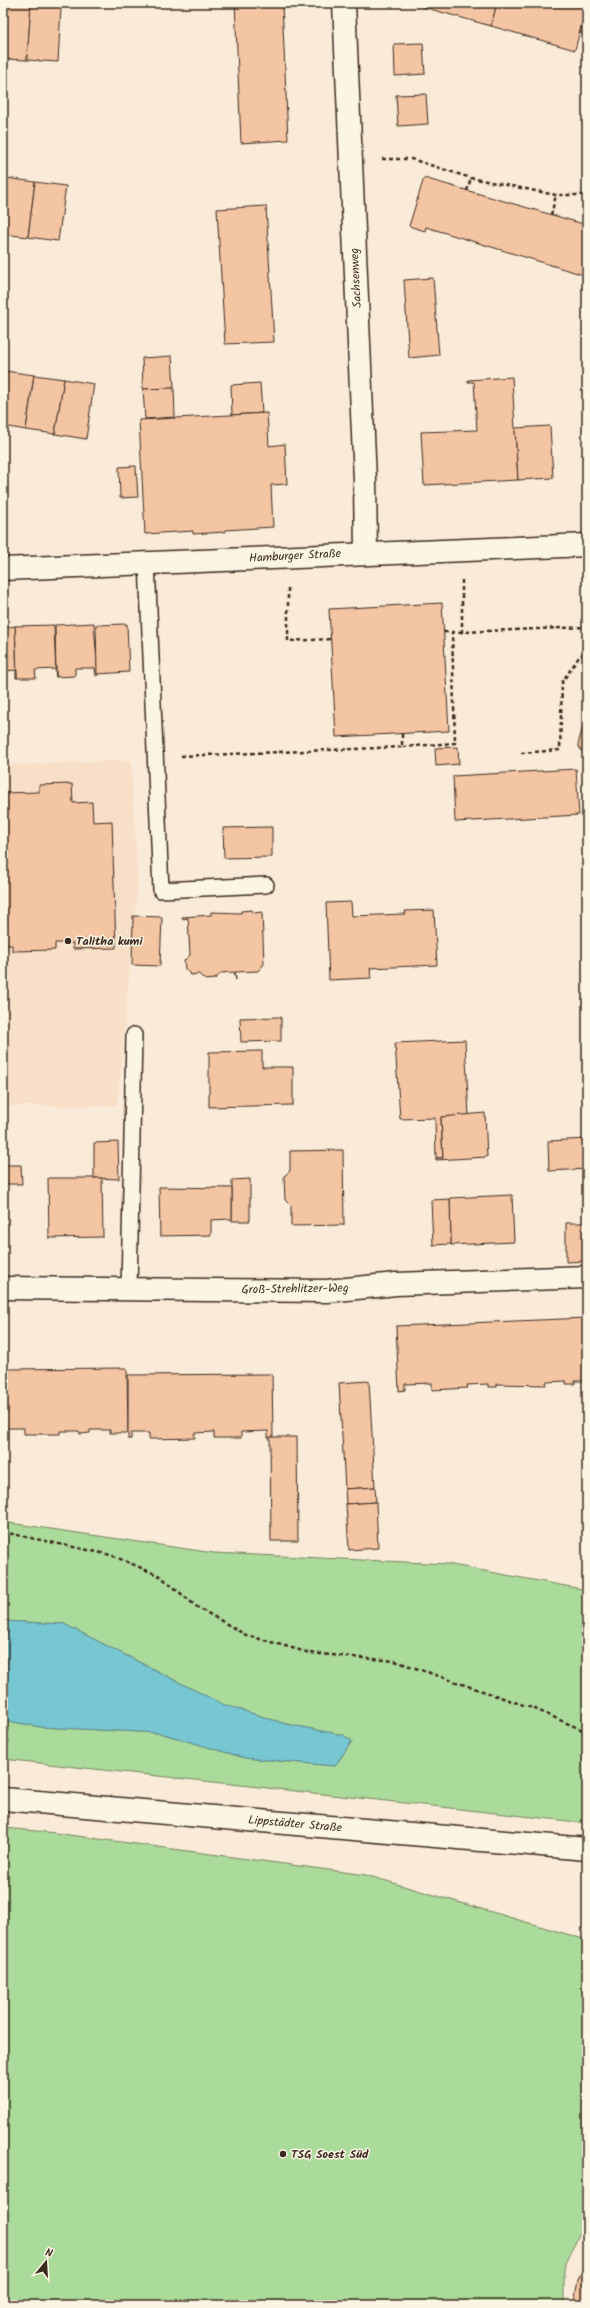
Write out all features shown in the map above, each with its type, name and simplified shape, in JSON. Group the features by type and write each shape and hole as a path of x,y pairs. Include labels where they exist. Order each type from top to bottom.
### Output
{"street":[{"name":"Sachsenweg","path":"344,3 365,480 366,553"},
{"name":"Hamburger Straße","path":"3,569 587,545"},
{"name":"Groß-Strehlitzer-Weg","path":"3,1288 327,1291 396,1284 587,1277"},
{"name":"Lippstädter Straße","path":"3,1799 587,1849"}],"lane":[{"path":"147,563 157,757 161,890 266,885"},
{"path":"129,1290 134,1035"}],"path":[{"path":"351,159 411,159 471,178 556,195 587,195"},
{"path":"467,192 471,178"},
{"path":"551,215 556,195"},
{"path":"288,557 288,641 331,639"},
{"path":"462,589 462,632"},
{"path":"444,632 587,627"},
{"path":"157,757 402,747 455,743 452,632"},
{"path":"521,753 560,750 562,682 579,657 587,651"},
{"path":"402,734 402,747"},
{"path":"3,1532 111,1555 160,1576 197,1607 246,1635 310,1652 395,1661 535,1709 587,1732"}],"shaded area":[{"name":"Talitha kumi","path":"131,760 138,884 117,1106 3,1106 3,765"}],"green space":[{"path":"3,1522 214,1553 447,1564 587,1590 587,1823 3,1759 3,1720 40,1727 160,1733 245,1758 335,1766 352,1741 343,1735 286,1724 222,1704 64,1624 3,1621"},
{"name":"TSG Soest Süd","path":"3,1828 47,1832 366,1875 587,1940 587,2217 564,2268 564,2305 3,2305"}],"water":[{"path":"3,1621 64,1624 222,1704 286,1724 343,1735 352,1741 335,1766 245,1758 160,1733 40,1727 3,1720"}],"building":[{"path":"3,3 31,4 27,60 3,59"},
{"path":"235,3 282,3 288,140 241,143"},
{"path":"403,3 497,3 491,26 412,4"},
{"path":"497,3 587,3 575,50 491,26"},
{"path":"31,4 61,7 58,62 27,60"},
{"path":"587,9 587,35 580,33"},
{"path":"423,43 425,74 395,76 394,44"},
{"path":"426,94 428,124 398,126 396,95"},
{"path":"6,178 35,182 28,237 3,234 3,200"},
{"path":"424,178 587,225 587,276 426,227 425,231 409,226"},
{"path":"35,182 66,186 58,241 28,237"},
{"path":"266,206 274,342 225,344 217,209"},
{"path":"433,278 439,355 409,358 404,280"},
{"path":"172,356 174,388 143,389 142,358"},
{"path":"5,371 34,375 26,430 3,426 3,385"},
{"path":"34,375 64,379 55,434 26,430"},
{"path":"512,377 518,480 424,485 421,432 477,430 474,382 468,382 468,380"},
{"path":"64,379 94,384 86,439 55,434"},
{"path":"260,383 262,413 232,415 231,385"},
{"path":"174,388 175,417 145,419 143,389"},
{"path":"267,413 269,446 285,444 287,484 271,485 273,527 193,534 193,531 145,534 139,420"},
{"path":"550,426 553,478 518,480 515,428"},
{"path":"136,466 138,497 120,498 119,467"},
{"path":"442,603 449,731 336,737 329,609"},
{"path":"94,623 98,675 96,676 95,668 75,668 75,676 56,677 55,625"},
{"path":"127,624 129,672 97,674 96,625"},
{"path":"54,625 56,677 55,669 35,670 36,678 17,678 15,626"},
{"path":"15,626 17,678 16,670 3,671 3,628"},
{"path":"587,710 587,760 578,745"},
{"path":"458,747 459,764 436,766 435,748"},
{"path":"576,769 579,815 455,822 453,776"},
{"path":"72,784 73,803 92,802 93,822 112,821 116,948 73,949 73,943 55,943 55,950 12,951 12,945 3,945 3,793 39,792 39,785"},
{"path":"272,827 272,857 224,858 223,828"},
{"path":"351,902 352,916 406,914 405,911 434,910 437,965 370,968 371,978 329,980 326,903"},
{"path":"252,910 253,913 262,912 264,964 258,971 235,972 236,980 234,972 221,973 215,979 205,980 199,974 191,975 185,969 184,961 190,955 188,918 182,919 182,917 211,915 211,912 241,913 241,911"},
{"path":"133,916 162,917 160,966 132,965"},
{"path":"281,1017 281,1041 241,1042 240,1018"},
{"path":"465,1040 469,1116 441,1117 443,1158 436,1158 435,1118 400,1119 395,1043"},
{"path":"262,1051 262,1067 293,1067 293,1105 209,1107 209,1052"},
{"path":"485,1113 487,1157 436,1160 436,1158 443,1158 441,1117"},
{"path":"587,1139 587,1169 549,1171 548,1141"},
{"path":"118,1142 119,1179 94,1178 94,1143"},
{"path":"343,1150 344,1225 291,1226 291,1206 285,1200 284,1176 290,1171 290,1151"},
{"path":"4,1165 21,1165 22,1184 5,1184"},
{"path":"3,1176 5,1176 6,1233 3,1233"},
{"path":"48,1178 102,1178 103,1237 49,1238"},
{"path":"250,1179 250,1221 232,1221 232,1180"},
{"path":"159,1187 232,1188 232,1219 211,1220 211,1235 160,1236"},
{"path":"512,1195 514,1242 451,1245 450,1198"},
{"path":"450,1199 451,1244 433,1245 431,1200"},
{"path":"566,1223 587,1223 587,1261 566,1262"},
{"path":"587,1318 587,1381 575,1381 575,1384 566,1384 566,1381 546,1382 546,1385 497,1384 497,1387 488,1387 488,1384 467,1385 468,1388 432,1390 432,1383 405,1384 405,1390 399,1391 396,1326"},
{"path":"127,1368 128,1433 110,1433 110,1430 90,1430 90,1433 80,1434 79,1431 60,1431 60,1434 24,1434 24,1428 3,1428 3,1369"},
{"path":"272,1374 273,1437 268,1438 268,1431 241,1432 241,1438 214,1438 214,1432 194,1433 195,1438 149,1439 149,1433 131,1433 131,1439 128,1439 128,1375"},
{"path":"369,1381 375,1487 345,1489 339,1383"},
{"path":"270,1437 297,1437 298,1541 271,1541"},
{"path":"375,1487 376,1502 346,1504 345,1489"},
{"path":"376,1502 378,1548 349,1550 346,1504"},
{"path":"587,2257 587,2305 584,2305 575,2298 578,2280"}],"place":[{"name":"Talitha kumi","path":"68,941"},
{"name":"TSG Soest Süd","path":"283,2154"}]}
